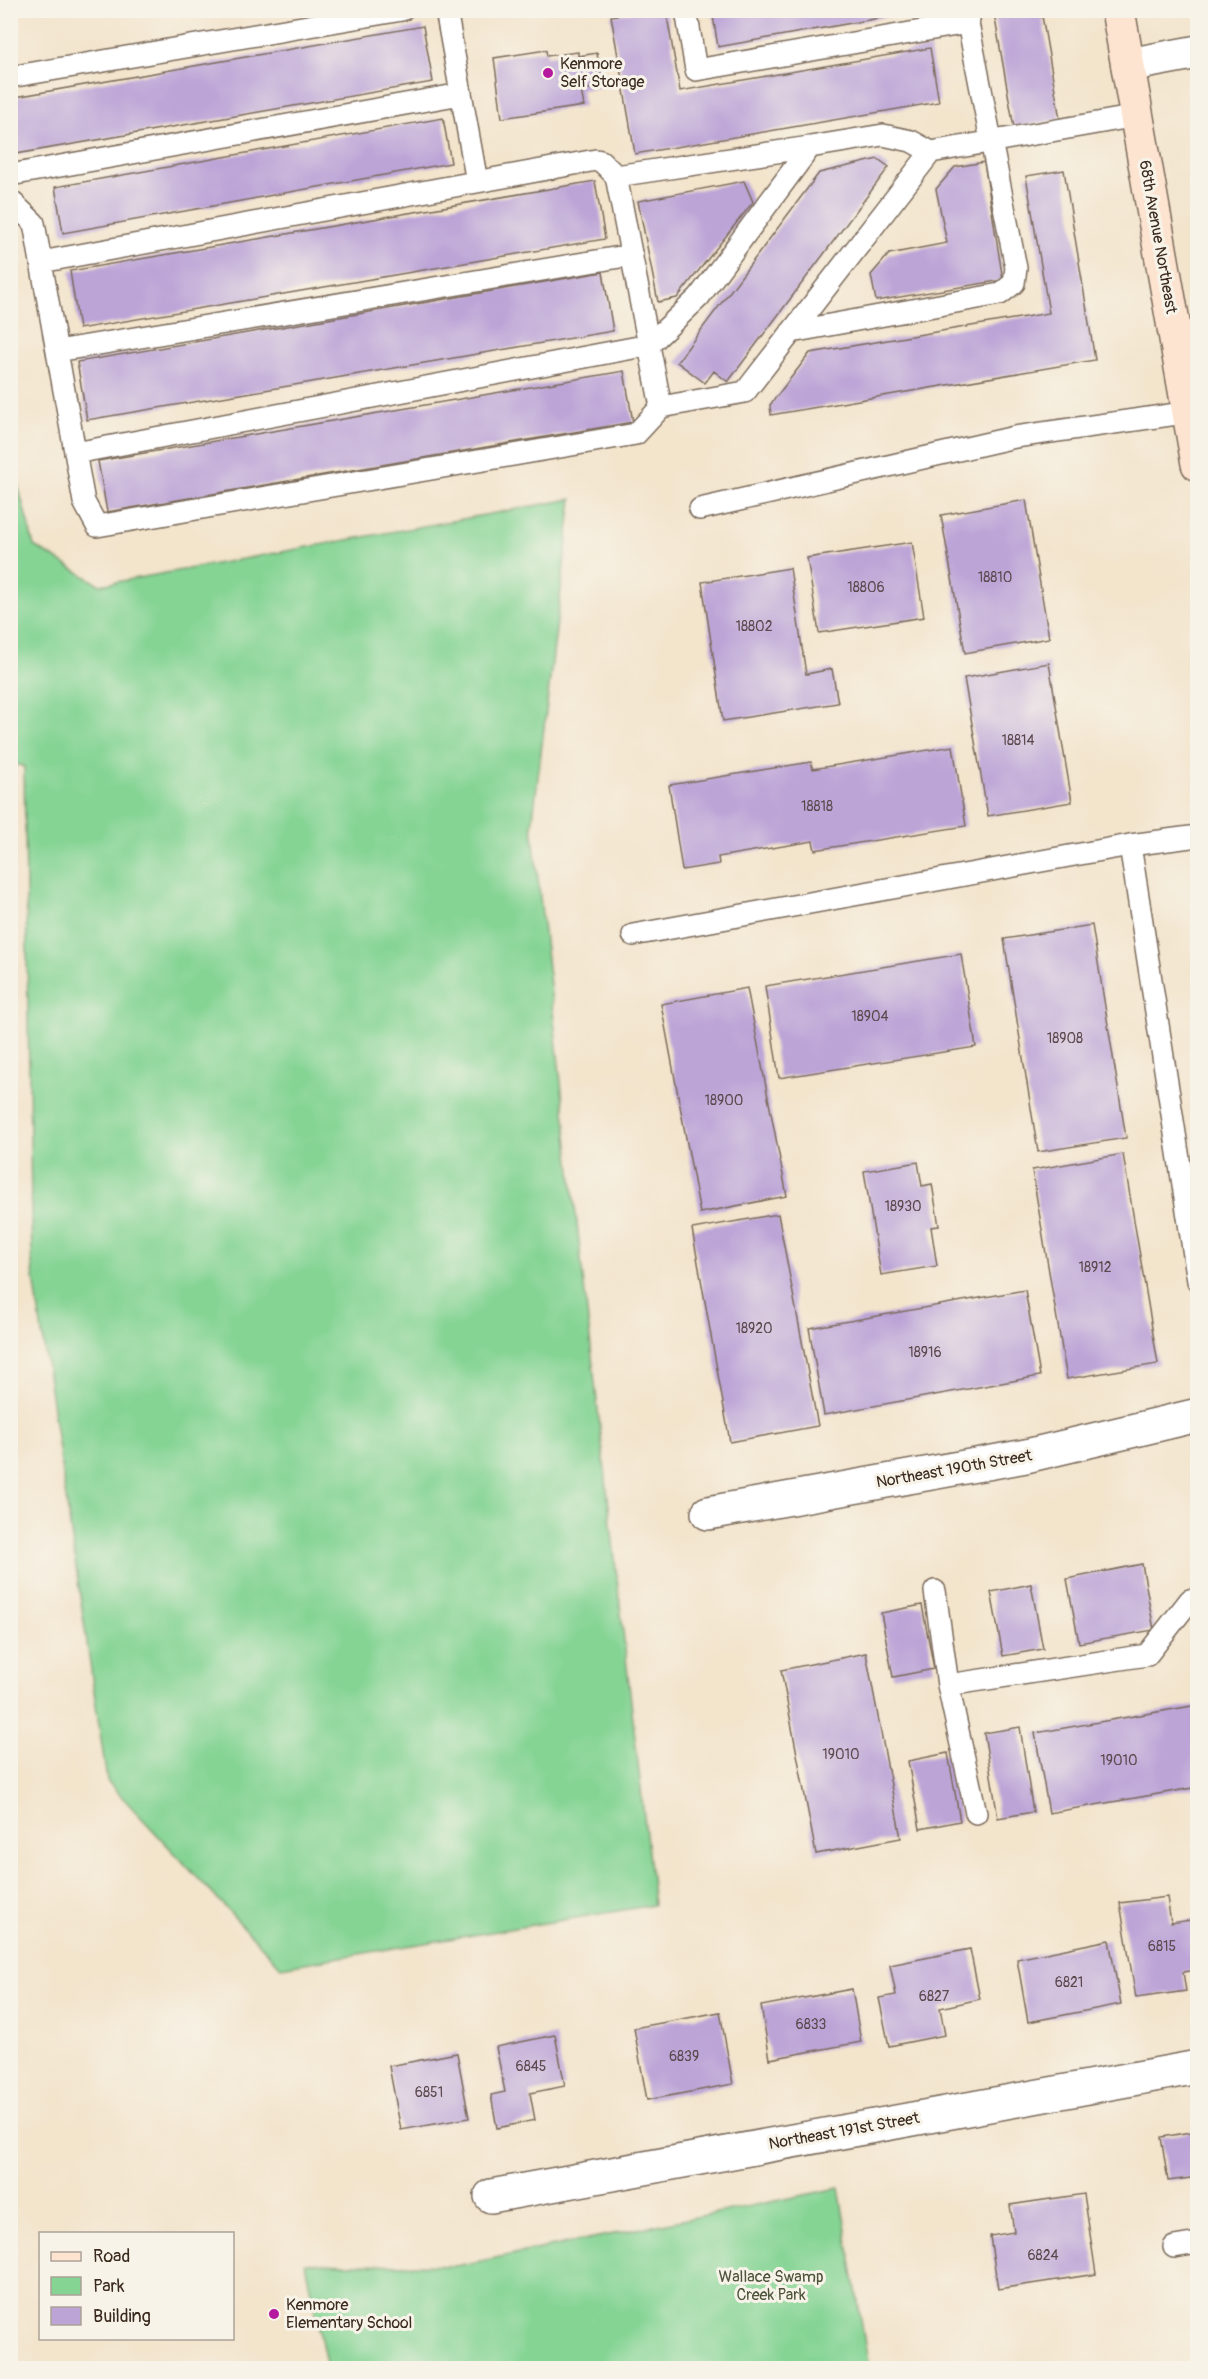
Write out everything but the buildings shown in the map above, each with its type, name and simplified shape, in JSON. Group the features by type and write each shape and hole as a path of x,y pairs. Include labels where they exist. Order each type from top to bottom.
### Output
{"street":[{"name":"68th Avenue Northeast","path":"1118,10 1193,411 1197,464"},
{"path":"1128,65 1197,52"},
{"name":"Northeast 190th Street","path":"708,1513 1026,1456 1197,1416"},
{"name":"Northeast 191st Street","path":"491,2196 1197,2067"}],"lane":[{"path":"10,77 402,10"},
{"path":"446,10 477,182"},
{"path":"686,10 696,70 970,17 1016,268 1014,283 1000,294 791,332"},
{"path":"10,175 461,94"},
{"path":"616,176 883,135 911,141 931,152 1137,116"},
{"path":"75,453 649,345 699,297 810,147"},
{"path":"10,200 34,223 84,502 97,526 636,435 661,407 745,392 931,152"},
{"path":"41,262 596,160 601,161 616,176 661,407"},
{"path":"57,351 632,255"},
{"path":"700,509 1015,437 1193,411"},
{"path":"633,935 1130,845 1197,836"},
{"path":"1130,845 1197,1281"},
{"path":"935,1591 948,1686 976,1813"},
{"path":"948,1686 1147,1655 1190,1600 1197,1598"},
{"path":"1174,2247 1197,2243"}],"green space":[{"path":"11,459 34,546 100,585 572,499 532,826 654,1905 281,1967 107,1781 32,1264 24,766 10,764"},
{"name":"Wallace Swamp Creek Park","path":"839,2188 869,2368 327,2368 305,2263 456,2266"}],"place":[{"name":"Kenmore Self Storage","path":"548,73"},
{"name":"Kenmore Elementary School","path":"274,2314"}]}
